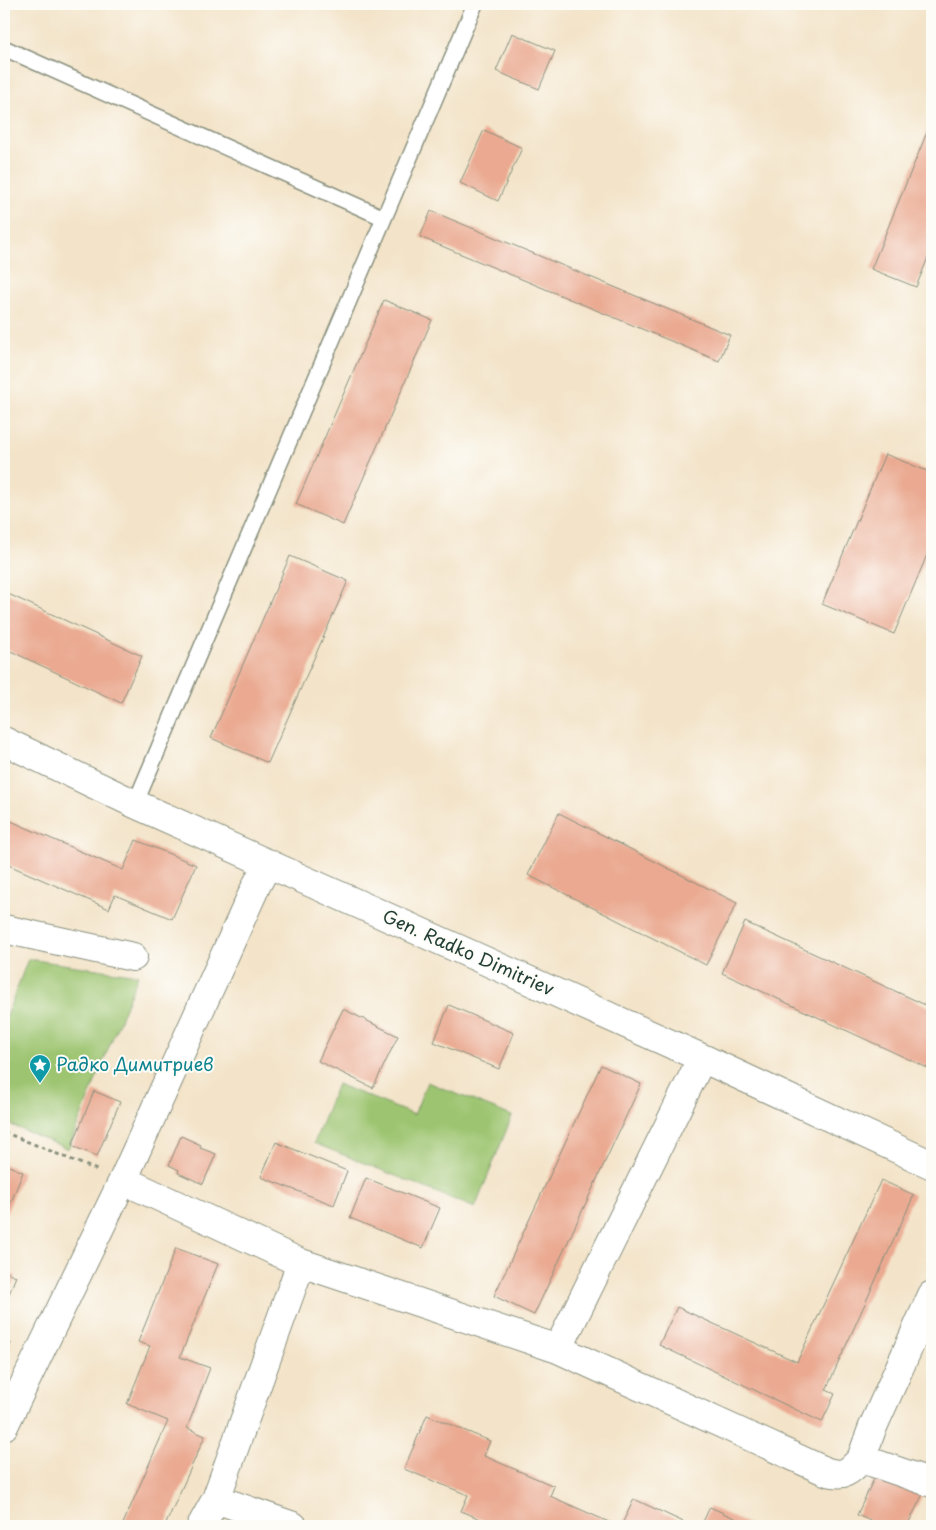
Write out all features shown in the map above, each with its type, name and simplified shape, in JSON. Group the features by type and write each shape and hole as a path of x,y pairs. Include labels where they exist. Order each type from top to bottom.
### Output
{"street":[{"name":"Gen. Radko Dimitriev","path":"4,741 135,804 702,1058 932,1166"},
{"path":"4,1426 123,1180 268,863"},
{"path":"4,929 133,957"},
{"path":"558,1349 702,1058"},
{"path":"123,1180 301,1263 558,1349 825,1471 837,1474 848,1472 861,1459 872,1428 932,1295"},
{"path":"201,1526 216,1499 301,1263"},
{"path":"861,1459 932,1483"},
{"path":"216,1499 293,1526"}],"lane":[{"path":"135,804 475,4"},
{"path":"4,48 384,218"}],"path":[{"path":"4,1132 123,1180"}],"green space":[{"path":"28,959 138,975 68,1149 4,1122 4,1022"},
{"path":"427,1082 512,1116 475,1208 314,1143 337,1084 414,1115"}],"building":[{"path":"512,33 555,51 539,89 496,71"},
{"path":"932,120 932,248 916,287 871,269"},
{"path":"484,130 522,148 498,201 460,183"},
{"path":"431,211 730,335 719,361 420,237"},
{"path":"384,300 432,320 343,525 296,504"},
{"path":"885,454 932,473 932,543 894,634 822,604"},
{"path":"290,556 348,581 268,763 211,738"},
{"path":"4,592 142,656 121,703 4,648"},
{"path":"559,813 737,903 706,965 528,875"},
{"path":"4,818 123,870 136,840 196,865 172,919 115,895 109,909 4,863"},
{"path":"745,922 932,1008 932,1070 722,973"},
{"path":"449,1005 514,1033 499,1069 434,1042"},
{"path":"343,1009 398,1036 373,1088 318,1061"},
{"path":"601,1065 641,1084 534,1315 494,1296"},
{"path":"94,1091 120,1102 97,1156 72,1146"},
{"path":"181,1136 201,1145 200,1148 216,1154 203,1184 178,1173 179,1170 169,1165"},
{"path":"276,1142 347,1171 334,1205 261,1177"},
{"path":"4,1164 23,1172 4,1220"},
{"path":"366,1178 440,1208 423,1248 350,1218"},
{"path":"881,1180 914,1195 826,1390 835,1394 822,1422 659,1345 677,1307 797,1362"},
{"path":"176,1248 218,1264 180,1357 210,1368 187,1428 205,1436 165,1526 122,1526 168,1421 127,1404 150,1346 138,1342"},
{"path":"4,1271 16,1276 4,1307"},
{"path":"4,1340 11,1343 4,1359"},
{"path":"427,1415 490,1441 484,1456 554,1486 550,1496 618,1526 497,1526 461,1511 468,1495 404,1469"},
{"path":"878,1470 924,1492 907,1526 882,1526 857,1515"},
{"path":"634,1499 692,1526 621,1526"},
{"path":"710,1507 752,1526 701,1526"}],"place":[{"name":"Радко Димитриев","path":"40,1084"}]}
